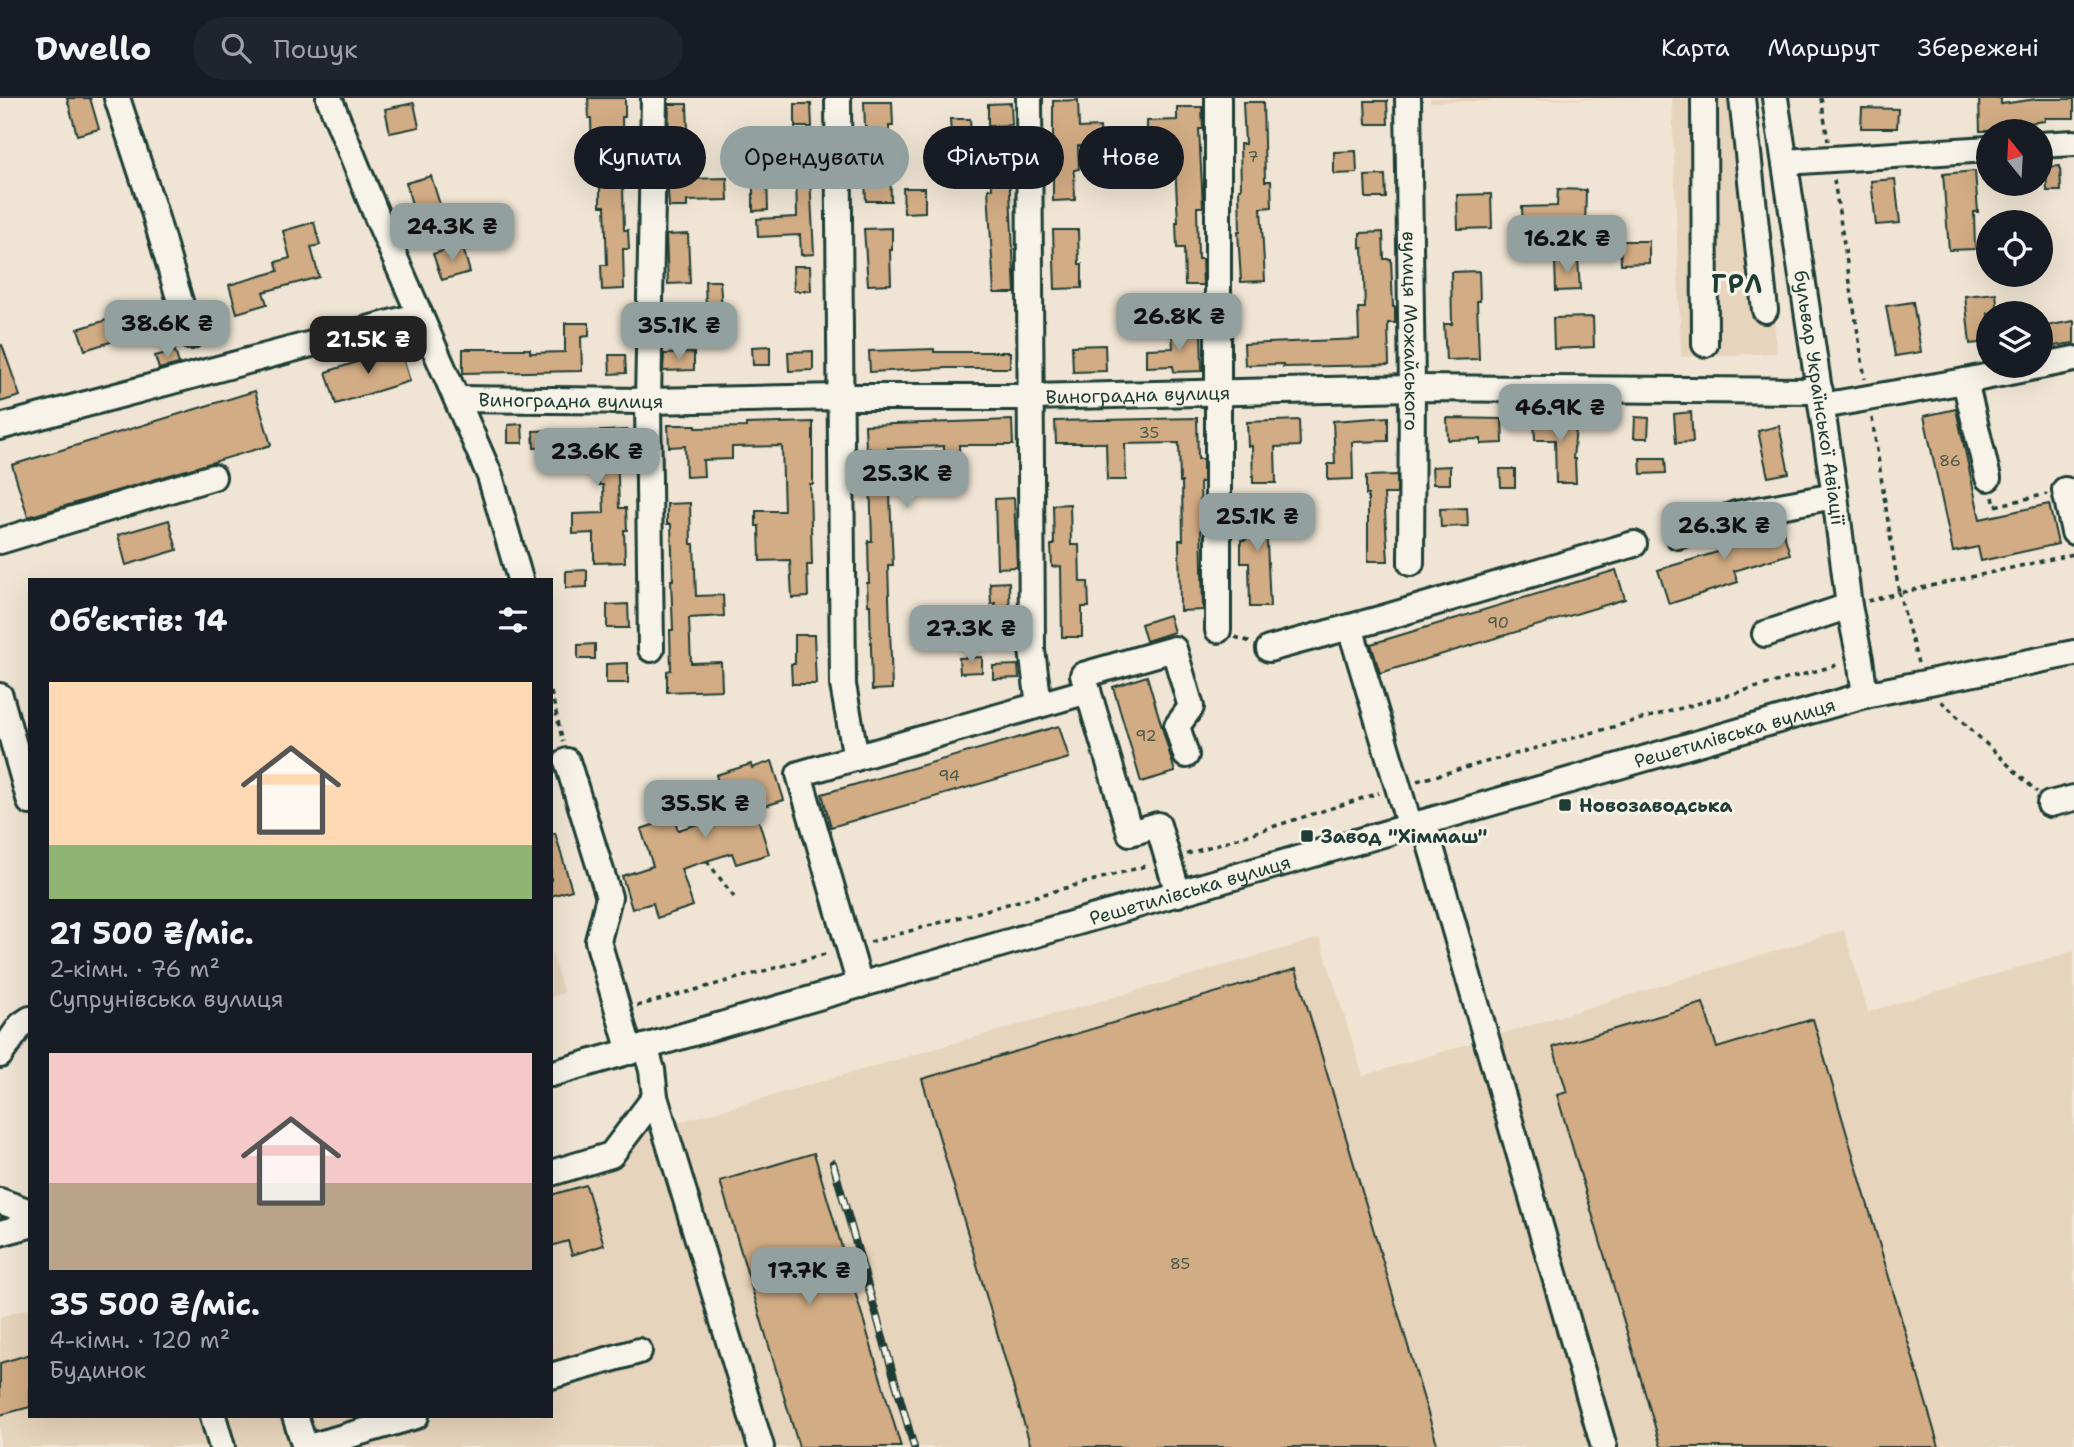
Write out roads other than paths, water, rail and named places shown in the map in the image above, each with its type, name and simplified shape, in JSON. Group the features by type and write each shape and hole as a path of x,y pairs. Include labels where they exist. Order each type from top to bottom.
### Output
{"street":[{"path":"117,98 153,208 190,336"},
{"path":"329,98 489,476 520,578"},
{"path":"652,649 648,401 654,98"},
{"path":"838,98 843,685 856,758"},
{"path":"1029,98 1032,650 1039,705"},
{"path":"1218,98 1218,630"},
{"name":"вулиця Можайського","path":"1408,98 1412,388 1410,563"},
{"path":"1703,98 1706,344"},
{"path":"1742,98 1765,310"},
{"name":"бульвар Української Авіації","path":"1775,98 1821,399 1849,606 1865,695"},
{"path":"2053,144 2074,143"},
{"path":"1785,162 1976,150"},
{"path":"0,428 420,315"},
{"name":"Виноградна вулиця","path":"457,399 648,401 1031,397 1412,388 1821,399 1965,381 2074,359"},
{"path":"1965,381 1988,478"},
{"path":"0,541 213,477"},
{"path":"2064,490 2074,532"},
{"path":"1678,536 1736,514 1835,496"},
{"path":"1269,649 1634,544"},
{"path":"1765,634 1849,606"},
{"path":"1350,627 1398,787 1417,825 1604,1447"},
{"path":"1178,894 1158,825 1130,833 1083,675 1174,649 1191,707 1177,726 1186,755"},
{"name":"Решетилівська вулиця","path":"553,1073 1865,695 2074,653"},
{"path":"860,985 799,774 1088,691"},
{"path":"0,696 28,795"},
{"path":"567,761 609,897 598,941 618,1011 652,1070 654,1097 761,1447"},
{"path":"2050,804 2074,797"},
{"path":"0,1055 28,1020"},
{"path":"553,1172 611,1156 654,1097"},
{"path":"0,1201 28,1211"},
{"path":"0,1233 28,1226"},
{"path":"553,1375 639,1351"},
{"path":"214,1418 222,1447"},
{"path":"297,1418 307,1447 409,1418"}],"railway":[{"path":"833,1163 914,1447"}],"place":[{"name":"Новозаводська","path":"1565,805"},
{"name":"Завод \"Хіммаш\"","path":"1307,836"}],"district":[{"name":"ГРЛ","path":"1738,283"}]}
